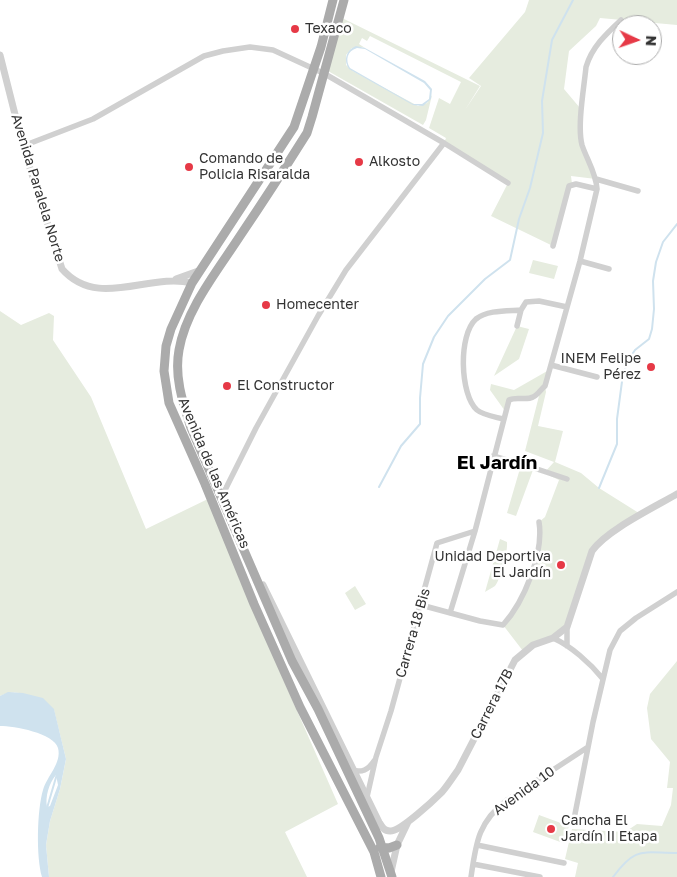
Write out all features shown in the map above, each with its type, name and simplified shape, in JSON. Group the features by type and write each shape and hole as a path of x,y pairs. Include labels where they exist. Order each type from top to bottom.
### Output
{"main road":[{"name":"Avenida de las Américas","path":"333,0 314,69 294,127 192,283 171,329 166,346 164,371 169,403 205,484 258,613 300,706 374,852 382,877"},
{"name":"Avenida de las Américas","path":"344,0 325,74 307,133 214,276 190,317 183,333 179,352 178,373 182,401 191,428 292,661 318,709 366,808 392,874"},
{"path":"205,484 215,499 221,498"},
{"path":"300,706 306,704 310,707 330,746 344,765"},
{"path":"354,814 361,821 377,847 389,848 397,845"}],"street":[{"path":"450,613 475,531 509,400 514,398 531,398 536,396 545,386 580,261 597,189 596,180 582,144 581,123 586,67 598,43 612,29"},
{"path":"23,146 93,119 204,56 223,50 250,47 273,50 325,74 444,143 508,183"},
{"name":"Avenida Paralela Norte","path":"0,55 23,146 62,269 69,277 81,284 106,289 171,280 201,270"},
{"path":"221,498 260,421 318,316 346,270 444,143"},
{"path":"596,180 638,191"},
{"path":"553,246 569,186 576,184 597,189"},
{"path":"580,261 609,269"},
{"name":"Avenida Paralela Norte","path":"171,280 192,283"},
{"path":"517,326 521,310 526,302 532,300 567,307"},
{"path":"503,419 478,411 470,401 463,378 466,340 470,327 476,319 496,312 521,310"},
{"path":"551,365 597,377"},
{"path":"493,456 567,480"},
{"path":"567,646 567,627 592,551 597,544 677,494"},
{"path":"421,605 480,622 503,625 522,598 531,575 537,554 539,526"},
{"name":"Carrera 18 Bis","path":"366,808 366,796 376,757 391,711 437,543 475,531"},
{"name":"Carrera 18 Bis","path":"250,565 271,600 366,796"},
{"path":"575,814 606,663 620,631 636,618 677,592"},
{"name":"Carrera 17B","path":"366,796 384,829 390,832 395,831 408,822 442,791 458,770 515,660 533,645 554,638 567,627"},
{"path":"554,638 567,646 603,678"},
{"path":"590,665 599,666 606,663"},
{"name":"Avenida 10","path":"471,877 477,845 487,819 497,808 588,747"},
{"path":"344,765 360,772 367,769 376,757"},
{"name":"Carrera 17B","path":"392,874 397,845 408,822"},
{"path":"477,845 564,863"},
{"path":"473,864 540,877"}],"shaded area":[{"path":"529,0 677,0 677,25 662,24 662,15 612,15 612,19 600,18 596,26 569,51 564,89 580,108 582,141 596,179 571,176 572,184 553,246 491,216 508,183 444,143 446,138 429,128 439,98 450,104 461,82 370,36 367,41 362,38 359,44 365,48 352,48 346,55 346,65 353,71 418,106 427,103 432,95 423,125 328,71 342,18 480,86 465,110 481,86 469,78 525,12"},
{"path":"533,260 558,266 554,279 529,273"},
{"path":"0,311 21,325 49,313 54,316 53,340 91,397 146,529 210,498 240,581 338,804 285,832 307,877 49,877 46,845 50,821 60,789 66,759 54,710 21,693 7,693 0,696"},
{"path":"517,326 529,329 519,359 494,376"},
{"name":"Unidad Deportiva El Jardín","path":"549,370 538,426 563,431 555,462 581,473 599,488 642,515 597,544 567,627 523,651 503,625 522,598 537,554 539,522 545,517 559,480 544,473 554,462 525,451 540,392 536,396 514,398 505,411 490,390 491,384 514,390"},
{"path":"521,465 533,470 516,516 507,513"},
{"path":"500,539 507,542 504,565 495,586 485,592"},
{"path":"355,586 366,604 355,610 345,593"},
{"path":"677,661 677,877 575,877 578,863 565,859 572,829 625,832 637,824 662,826 671,805 673,788 667,788 670,762 651,739 647,708 650,694"},
{"name":"Cancha El Jardín II Etapa","path":"539,815 569,826 563,843 533,832"}],"water":[{"path":"356,46 365,48 425,81 432,89 431,99 423,106 413,105 349,69 346,62 346,56 353,48","holes":["357,48 365,49 424,83 430,90 429,99 422,104 413,104 350,68 347,59 351,51"]},
{"path":"8,692 23,693 43,698 54,709 66,759 60,789 50,821 46,845 49,877 42,877 40,868 38,821 43,790 58,759 58,748 55,743 42,734 14,727 0,726 0,696","holes":["56,775 58,785 50,806 47,807 48,790"]}],"waterway":[{"path":"379,487 401,446 420,424 423,364 434,337 448,316 485,279 510,260 519,219 530,188 543,133 542,101 552,40 573,0"},
{"path":"599,488 617,444 617,419 623,374 629,359 635,350 649,339 652,329 654,309 653,281 656,262 663,242 677,224"},
{"path":"47,808 57,774"},
{"path":"613,877 628,860 641,853 677,853"}],"place":[{"name":"Texaco","path":"295,29"},
{"name":"Alkosto","path":"359,162"},
{"name":"Comando de Policia Risaralda","path":"189,167"},
{"name":"Homecenter","path":"266,305"},
{"name":"INEM Felipe Pérez","path":"651,367"},
{"name":"El Constructor","path":"227,386"},
{"name":"Unidad Deportiva El Jardín","path":"561,565"},
{"name":"Cancha El Jardín II Etapa","path":"551,829"}],"district":[{"name":"El Jardín","path":"497,463"}]}
